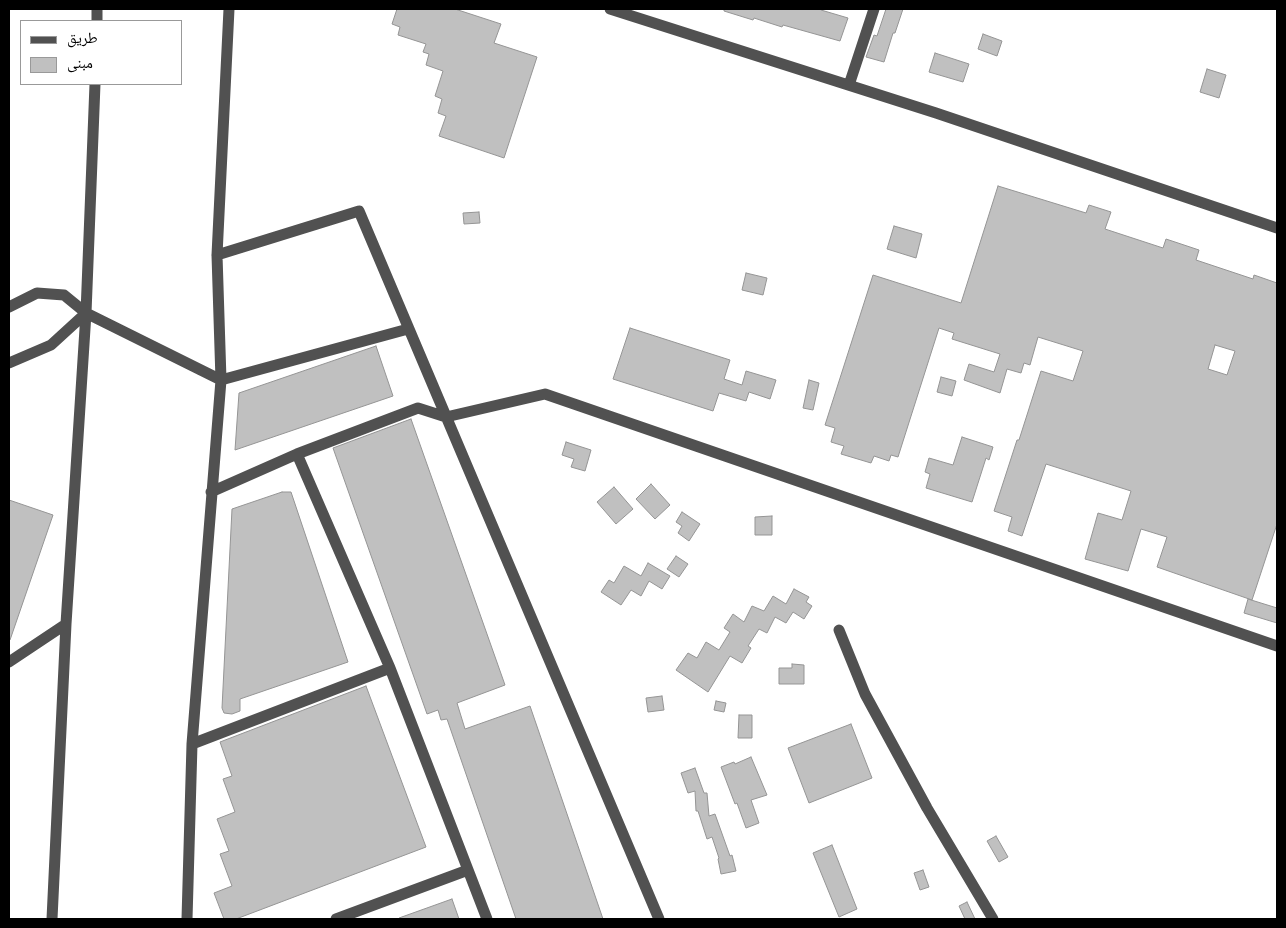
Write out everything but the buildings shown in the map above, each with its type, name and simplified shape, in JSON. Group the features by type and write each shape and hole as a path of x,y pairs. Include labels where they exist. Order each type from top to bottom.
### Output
{"street":[{"path":"186,919 192,744 221,380 217,255 229,9"},
{"path":"610,9 849,85 1277,228"},
{"path":"849,85 874,9"},
{"path":"52,919 66,624 86,313 94,85"},
{"path":"217,255 358,211 659,919"},
{"path":"9,307 37,293 64,295 86,313 221,380 408,329"},
{"path":"9,363 50,345 86,313"},
{"path":"211,492 297,454 418,408 446,417 545,394 1277,646"},
{"path":"297,454 390,668 487,919"},
{"path":"9,662 66,624"},
{"path":"839,630 865,694 927,808 993,919"},
{"path":"192,744 390,668"},
{"path":"336,919 468,870"}]}
